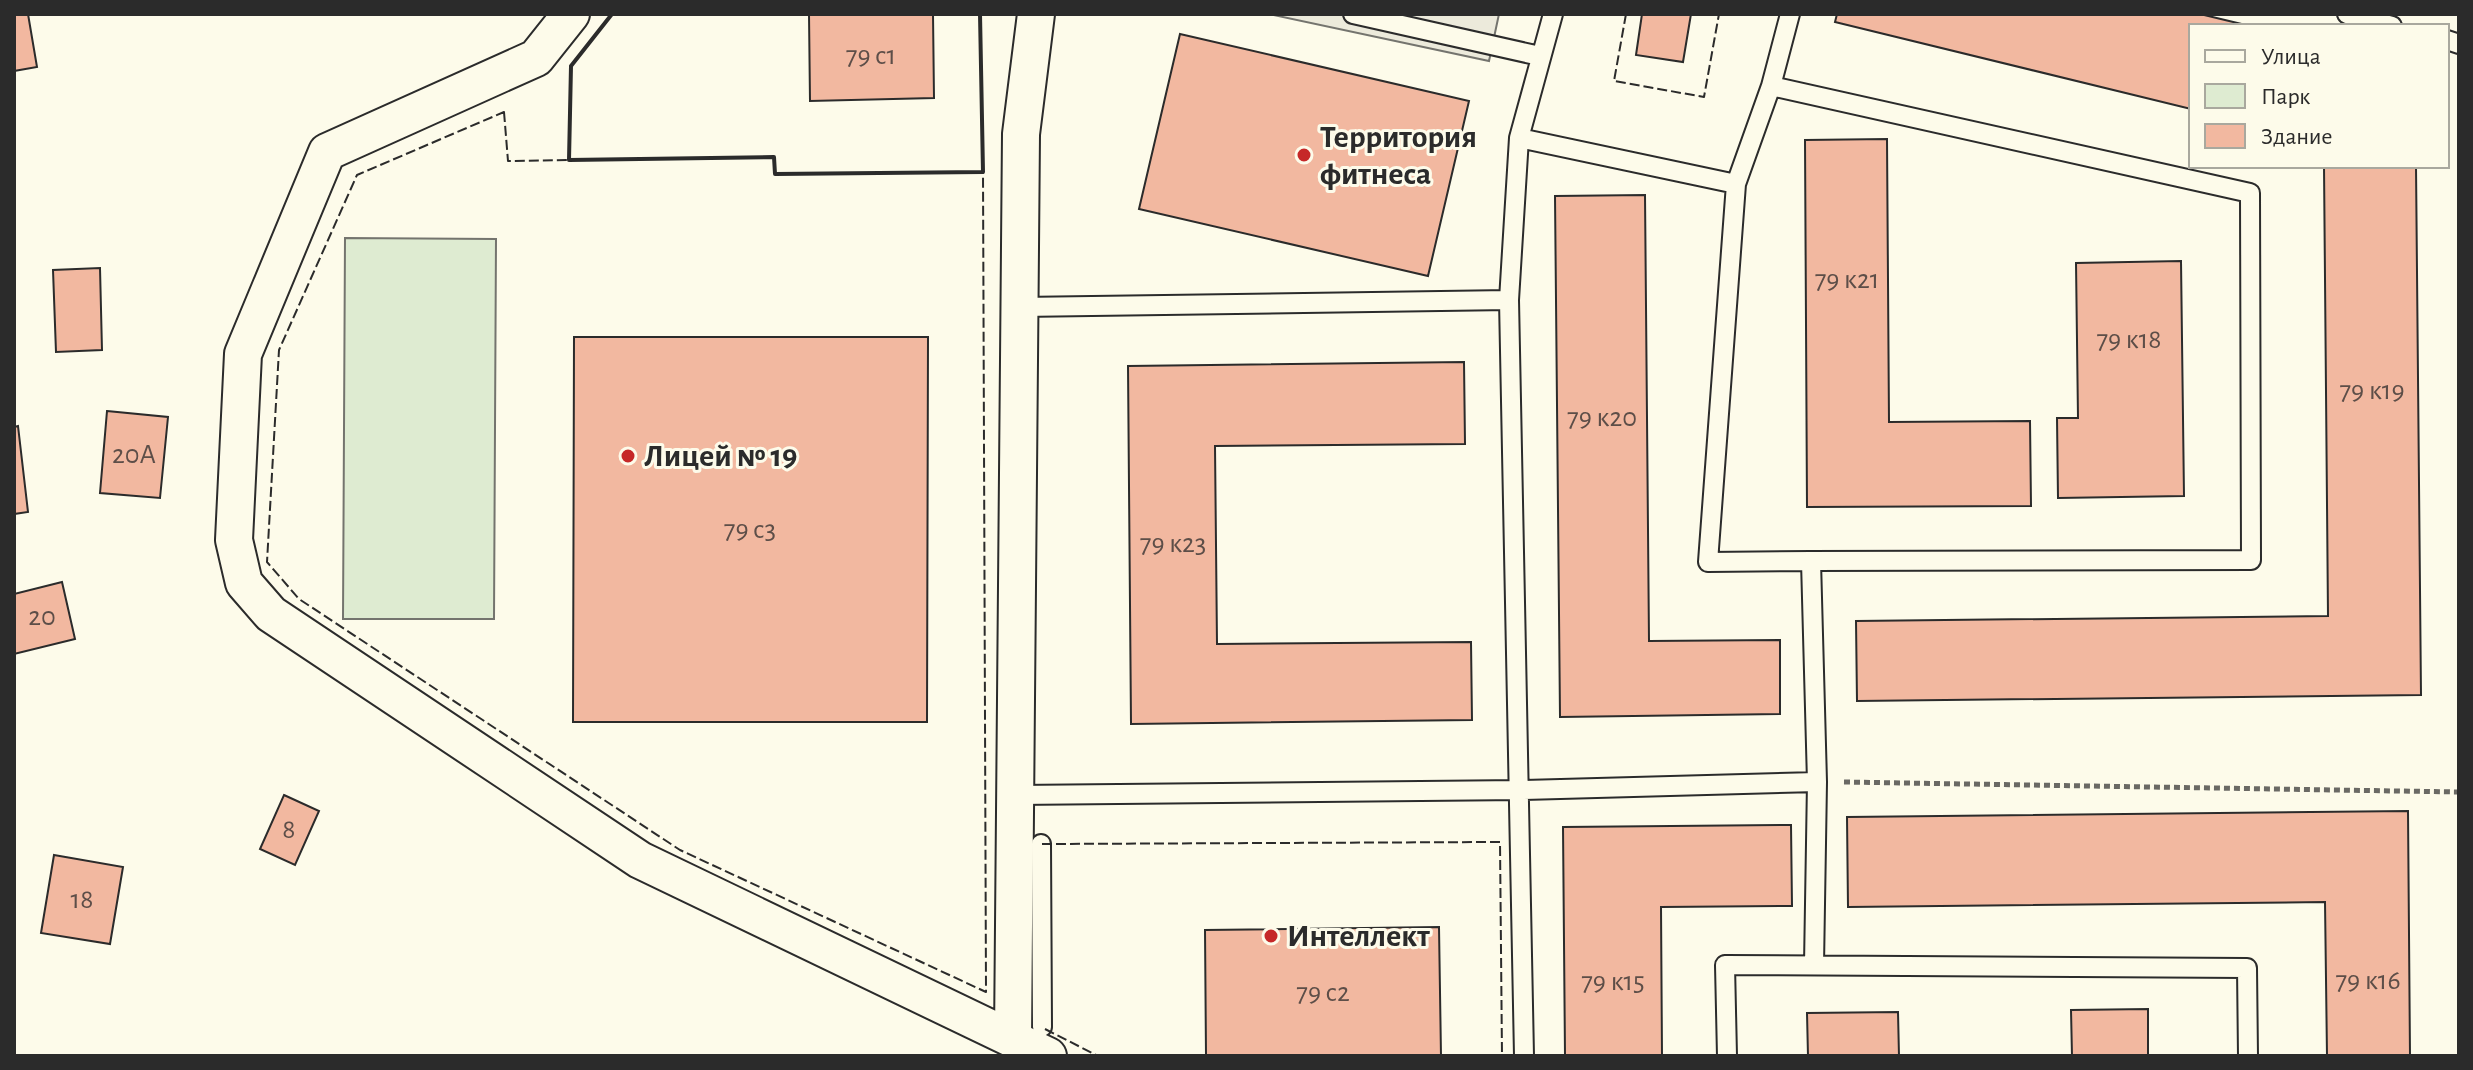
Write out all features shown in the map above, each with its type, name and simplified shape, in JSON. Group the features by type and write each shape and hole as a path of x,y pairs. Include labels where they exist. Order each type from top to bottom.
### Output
{"street":[{"path":"571,14 536,58 327,152 243,354 234,540 244,583 271,614 640,860 1034,1040 1016,795 1021,134 1036,14"}],"lane":[{"path":"1353,14 1540,56"},
{"path":"1524,1056 1509,300 1519,138 1553,14"},
{"path":"1771,86 2250,193 2251,560 1708,562 1736,184 1771,86 1790,14"},
{"path":"2347,14 2384,24"},
{"path":"1519,138 1736,184"},
{"path":"1020,307 1509,300"},
{"path":"1811,561 1817,782 1814,965"},
{"path":"1016,795 1521,790 1817,782"},
{"path":"1034,1040 1041,844"},
{"path":"1727,1056 1725,965 2247,968 2248,1056"}],"path":[{"path":"1817,782 2459,792"}],"green space":[{"path":"345,238 496,239 494,619 343,619"}],"shaded area":[{"path":"1269,14 1499,14 1489,61"}],"building":[{"path":"14,14 28,14 37,67 14,71"},
{"path":"809,14 933,14 934,98 810,101"},
{"path":"1642,14 1691,14 1683,62 1636,55"},
{"path":"1837,14 2200,14 2242,24 2189,24 2189,109 1835,22"},
{"name":"Территория фитнеса","path":"1180,34 1469,101 1428,276 1139,209"},
{"path":"1887,139 1889,422 2030,421 2031,506 1807,507 1805,140"},
{"path":"2324,168 2416,168 2421,695 1857,701 1856,621 2328,616"},
{"path":"1645,195 1649,641 1780,640 1780,714 1560,717 1555,196"},
{"path":"2181,261 2184,496 2058,498 2057,418 2078,418 2076,263"},
{"path":"100,268 102,350 56,352 53,270"},
{"path":"574,337 928,337 927,722 573,722"},
{"path":"1464,362 1465,444 1215,446 1217,644 1471,642 1472,720 1131,724 1128,366"},
{"path":"107,411 168,417 160,498 100,493"},
{"path":"18,426 28,512 14,514 14,427"},
{"path":"62,582 75,639 14,654 14,594"},
{"path":"284,795 319,811 295,865 260,849"},
{"path":"2408,811 2410,1056 2327,1056 2325,902 1848,907 1847,817"},
{"path":"1791,825 1792,906 1661,907 1662,1056 1565,1056 1563,827"},
{"path":"54,855 123,867 110,944 41,933"},
{"path":"1439,927 1441,1056 1206,1056 1205,930"},
{"path":"2148,1009 2148,1056 2072,1056 2071,1010"},
{"path":"1898,1012 1899,1056 1808,1056 1807,1013"}],"fence":[{"path":"1626,14 1614,81 1704,97 1719,14"},
{"path":"504,112 508,161 774,157 775,174 983,172 986,992 680,850 299,599 267,562 279,350 357,175 504,112"},
{"path":"1042,844 1500,842 1502,1056"},
{"path":"1045,1029 1098,1056"}],"wall":[{"path":"612,14 571,66 569,160 774,157 775,174 983,172 980,14"}],"place":[{"name":"Территория фитнеса","path":"1304,155"},
{"name":"Лицей № 19","path":"628,456"},
{"name":"Интеллект","path":"1271,936"}]}
